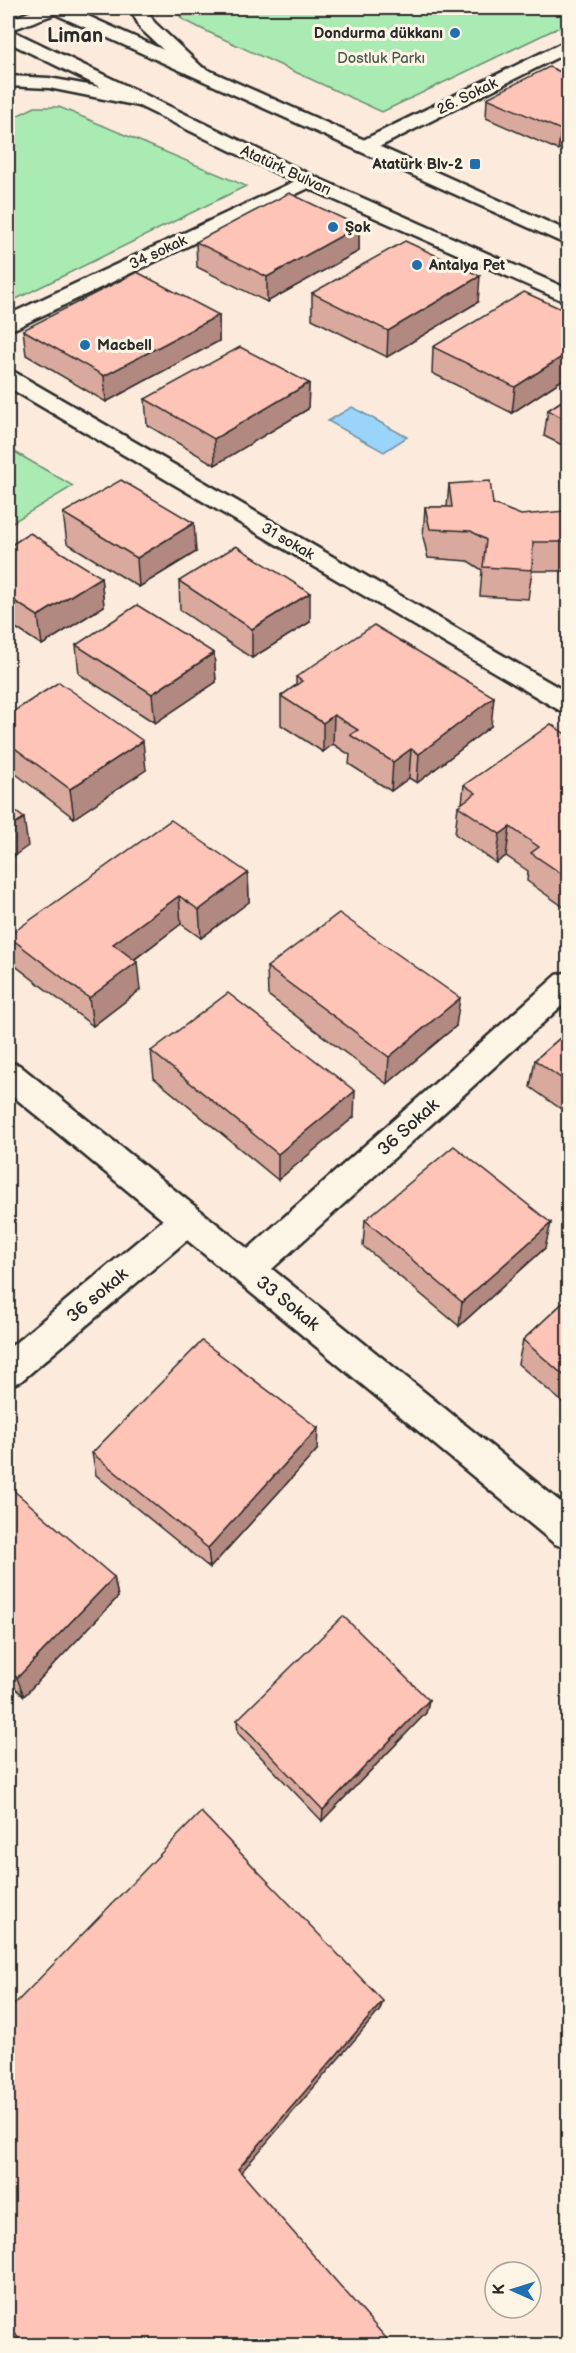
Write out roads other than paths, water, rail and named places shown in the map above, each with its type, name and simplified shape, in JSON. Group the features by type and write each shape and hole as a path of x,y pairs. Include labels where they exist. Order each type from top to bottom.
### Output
{"street":[{"path":"8,26 56,8 568,238"},
{"path":"138,8 147,25 195,70"},
{"name":"Atatürk Bulvarı","path":"8,35 308,181 568,297"},
{"name":"26. Sokak","path":"366,146 568,45"},
{"path":"8,81 49,83 139,100"},
{"name":"34 sokak","path":"8,323 308,181"},
{"name":"31 sokak","path":"8,378 568,704"},
{"name":"36 Sokak","path":"248,1270 568,983"},
{"name":"33 Sokak","path":"8,1074 568,1531"},
{"name":"36 sokak","path":"8,1370 186,1220"}],"water":[{"path":"352,407 407,437 384,452 328,421"}],"place":[{"name":"Dondurma dükkanı","path":"455,33"},
{"name":"Atatürk Blv-2","path":"475,164"},
{"name":"Şok","path":"333,227"},
{"name":"Antalya Pet","path":"417,265"},
{"name":"Macbell","path":"85,345"}],"district":[{"name":"Liman","path":"75,35"}],"park label":[{"name":"Dostluk Parkı","path":"381,58"}]}
